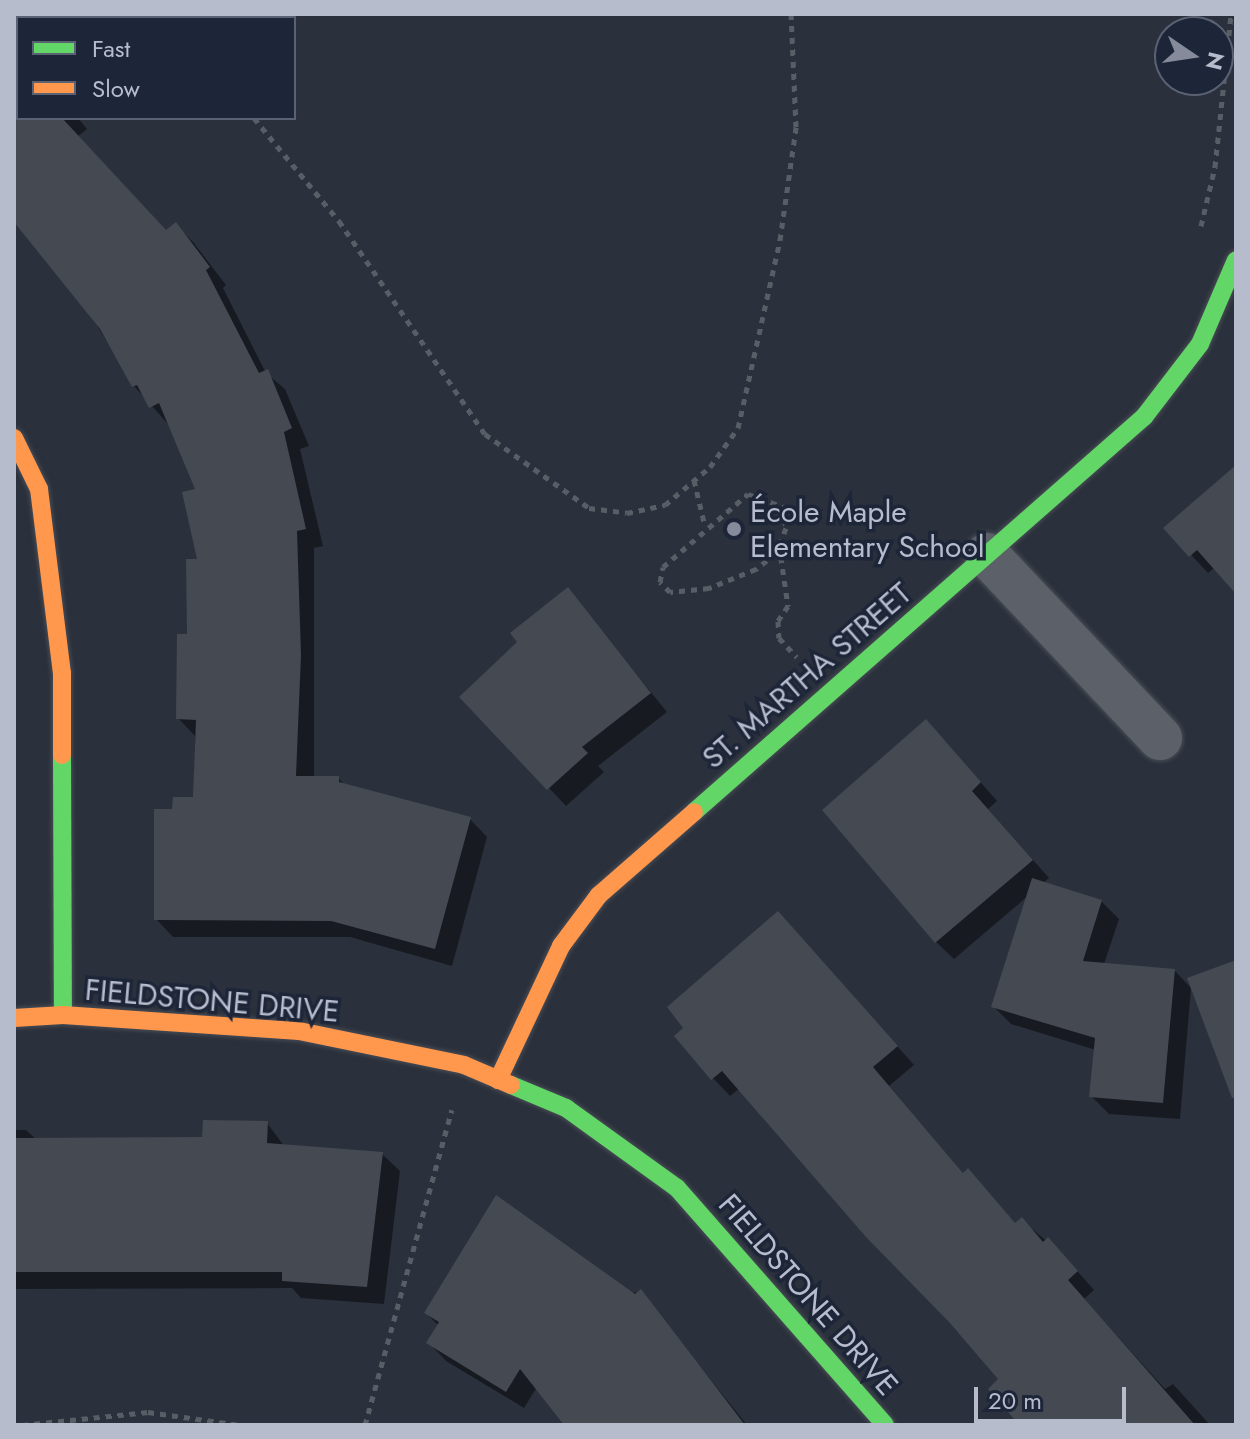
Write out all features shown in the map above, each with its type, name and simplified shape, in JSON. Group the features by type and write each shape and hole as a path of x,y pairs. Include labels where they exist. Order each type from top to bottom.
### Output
{"street":[{"name":"ST. MARTHA STREET","path":"498,1080 561,946 599,895 1144,417 1200,344 1236,260"},
{"path":"14,438 39,489 62,673 63,1015"},
{"path":"987,555 1160,738"},
{"name":"FIELDSTONE DRIVE","path":"14,1018 63,1015 299,1031 464,1065 566,1108 677,1188 777,1296 885,1425"}],"path":[{"path":"256,120 339,221 485,434 589,508 627,513 665,505 694,480 738,428 780,240 796,127 791,14"},
{"path":"1200,234 1215,167 1231,14"},
{"path":"694,480 705,526"},
{"path":"748,494 783,507 786,528 779,545 756,569 709,588 670,592 660,582 663,567 705,526 748,494"},
{"path":"779,545 788,606 778,621 779,638 803,663"},
{"path":"365,1425 464,1065"},
{"path":"22,1425 148,1412 240,1425"}],"building":[{"path":"14,118 64,120 166,230 176,222 210,267 206,270 259,373 268,369 292,428 284,432 306,529 297,531 301,655 296,776 339,776 339,782 471,817 435,949 331,921 154,920 154,809 172,809 173,797 193,797 196,720 176,719 177,634 187,634 186,559 197,559 182,492 195,489 159,403 149,408 137,385 132,387 100,329 14,222"},
{"path":"1236,465 1236,594 1197,550 1189,557 1163,528"},
{"path":"568,587 651,693 582,747 588,753 547,790 459,697 517,642 510,633"},
{"path":"926,719 981,782 972,791 1033,860 935,943 822,810"},
{"path":"1032,878 1102,900 1083,961 1175,969 1163,1103 1089,1097 1095,1038 991,1007"},
{"path":"778,911 898,1046 873,1067 963,1173 968,1168 1015,1223 1022,1217 1043,1242 1048,1237 1078,1271 1068,1280 1195,1425 1019,1425 988,1389 998,1379 949,1322 866,1237 722,1071 711,1080 674,1036 683,1028 667,1007"},
{"path":"1236,960 1236,1098 1232,1098 1187,978"},
{"path":"203,1120 268,1121 267,1143 383,1152 367,1287 282,1281 282,1272 14,1272 14,1138 202,1137"},
{"path":"496,1195 635,1294 641,1289 745,1425 564,1425 520,1369 506,1392 426,1343 439,1322 424,1313"}],"traffic: fast":[{"path":"694,812 1144,417 1200,344 1236,260"},
{"path":"62,755 63,1015"},
{"path":"511,1085 566,1108 677,1188 885,1425"}],"traffic: slow":[{"path":"14,438 39,489 62,673 62,755"},
{"path":"498,1080 561,946 599,895 694,812"},
{"path":"14,1018 63,1015 299,1031 464,1065 511,1085"}],"place":[{"name":"École Maple Elementary School","path":"734,529"}]}
